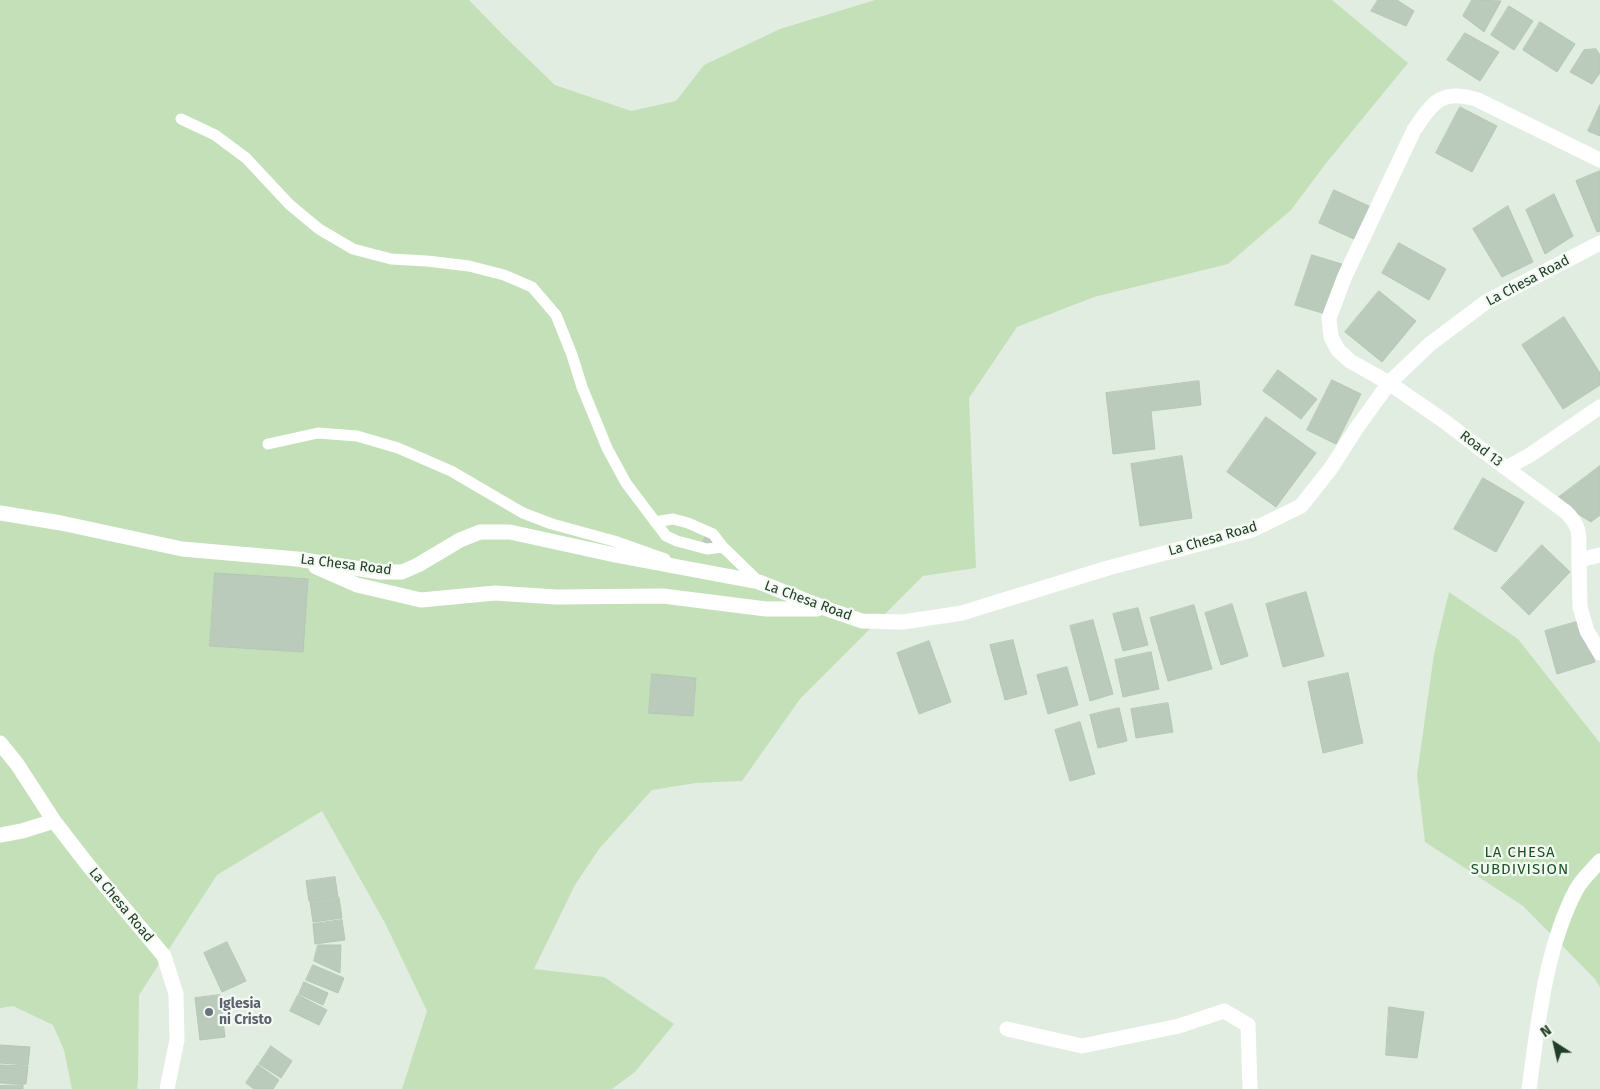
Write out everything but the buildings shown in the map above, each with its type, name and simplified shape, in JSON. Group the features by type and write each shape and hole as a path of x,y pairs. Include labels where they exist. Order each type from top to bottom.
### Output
{"street":[{"name":"Road 13","path":"1600,160 1478,100 1461,95 1448,96 1438,101 1427,111 1414,130 1345,276 1329,318 1331,337 1338,350 1350,362 1389,383 1444,421 1506,468 1530,455 1600,407"},
{"name":"La Chesa Road","path":"0,513 61,523 182,549 297,559 380,572 402,572 418,565 460,540 480,532 510,532 707,574 759,582 862,621 903,622 962,613 1108,568 1252,530 1301,506 1331,468 1389,383 1430,344 1486,302 1600,243"},
{"path":"1506,468 1566,512 1579,528 1580,608 1587,631 1600,653"},
{"path":"1580,560 1600,555"},
{"path":"297,559 357,585 421,600 496,593 556,598 663,596 766,609 827,609"},
{"name":"La Chesa Road","path":"0,742 17,764 54,821 164,956 176,994 177,1040 167,1089"},
{"path":"0,835 22,831 54,821"},
{"path":"1529,1089 1540,1005 1558,933 1576,889 1600,860"},
{"path":"1007,1029 1082,1046 1179,1026 1224,1012 1248,1025 1250,1089"}],"lane":[{"path":"181,119 215,135 246,158 290,205 320,229 353,250 391,259 469,266 504,275 532,287 556,315 582,387 607,448 626,484 666,536 707,549 723,547"},
{"path":"268,444 318,433 357,436 398,448 451,471 523,513 552,524 614,541 707,574"},
{"path":"655,522 672,519 688,523 713,534 723,547 759,582"}],"green space":[{"path":"0,0 469,0 555,85 631,111 676,101 704,65 780,29 875,0 1332,0 1408,63 1327,162 1291,210 1228,264 1094,297 1017,327 969,398 976,568 923,576 800,699 742,781 696,783 652,790 599,849 575,885 534,969 604,977 674,1024 635,1072 612,1089 402,1089 427,1011 385,923 322,811 217,875 139,995 137,1089 72,1089 64,1050 53,1025 13,1006 0,1008"},
{"path":"1449,592 1518,639 1600,743 1600,987 1595,979 1523,906 1425,842 1417,775 1434,654"}],"place":[{"name":"Iglesia ni Cristo","path":"209,1012"}],"district":[{"name":"LA CHESA SUBDIVISION","path":"1520,862"}]}
